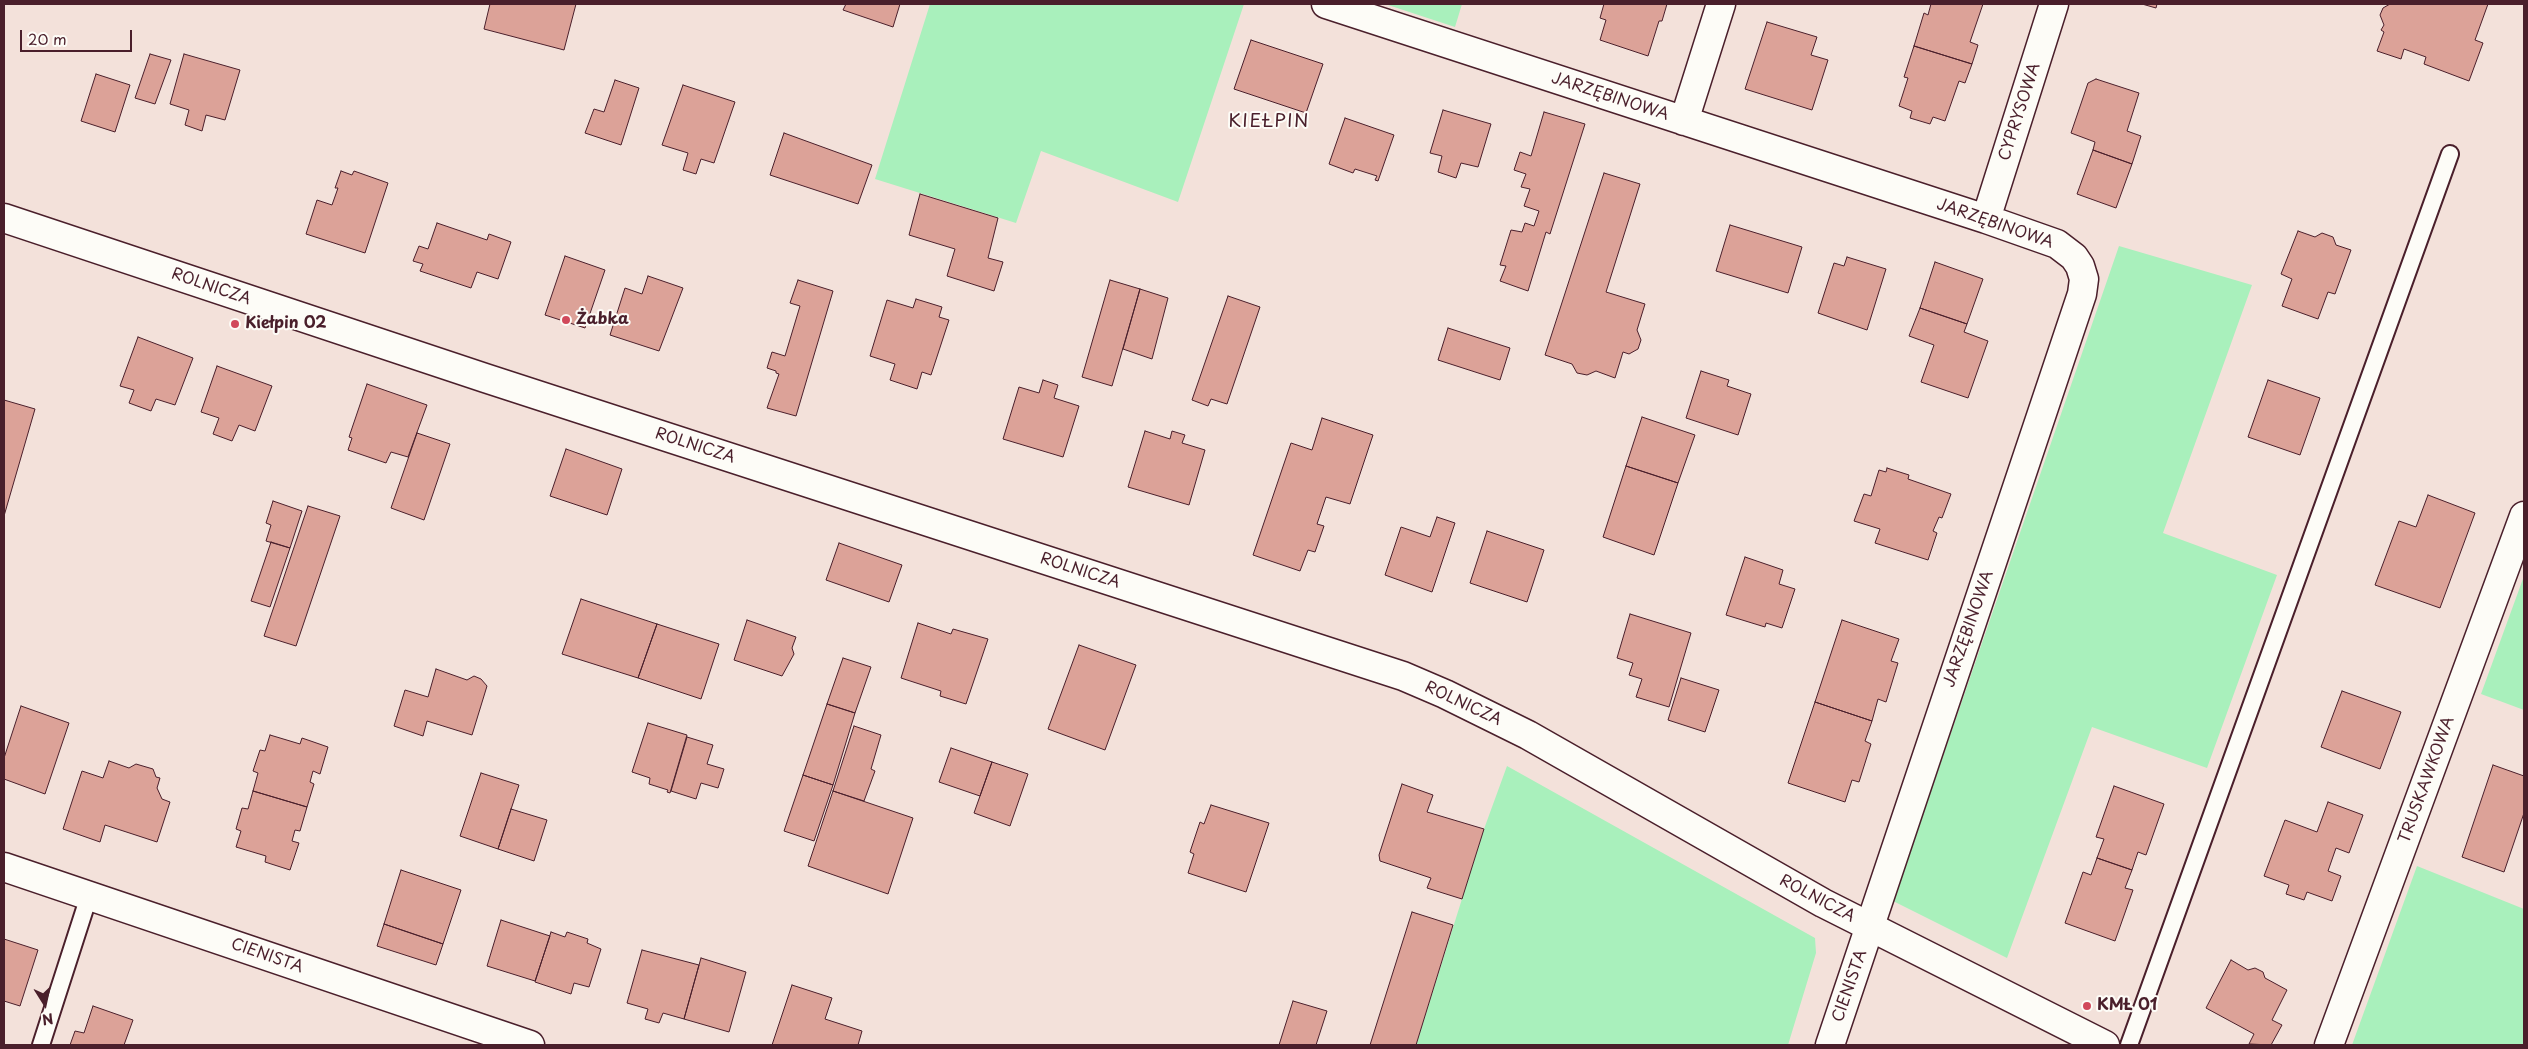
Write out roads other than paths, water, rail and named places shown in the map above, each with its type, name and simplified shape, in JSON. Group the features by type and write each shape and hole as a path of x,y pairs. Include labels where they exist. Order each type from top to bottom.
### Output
{"street":[{"name":"JARZĘBINOWA","path":"1326,4 1986,219 2057,244 2074,257 2080,266 2084,279 2082,294 1870,926"},
{"path":"1684,121 1721,4"},
{"name":"CYPRYSOWA","path":"1986,219 2054,4"},
{"name":"ROLNICZA","path":"4,218 495,381 1403,676 1445,694 1528,735 1797,888 2105,1045"},
{"name":"TRUSKAWKOWA","path":"2329,1045 2524,516"},
{"name":"CIENISTA","path":"4,867 530,1045"},
{"name":"CIENISTA","path":"1830,1045 1870,926"}],"lane":[{"path":"2129,1045 2450,154"},
{"path":"41,1045 89,896"}],"place":[{"name":"Żabka","path":"566,320"},
{"name":"Kiełpin 02","path":"235,324"},
{"name":"KMŁ 01","path":"2087,1006"}],"district":[{"name":"KIEŁPIN","path":"1269,122"}]}
